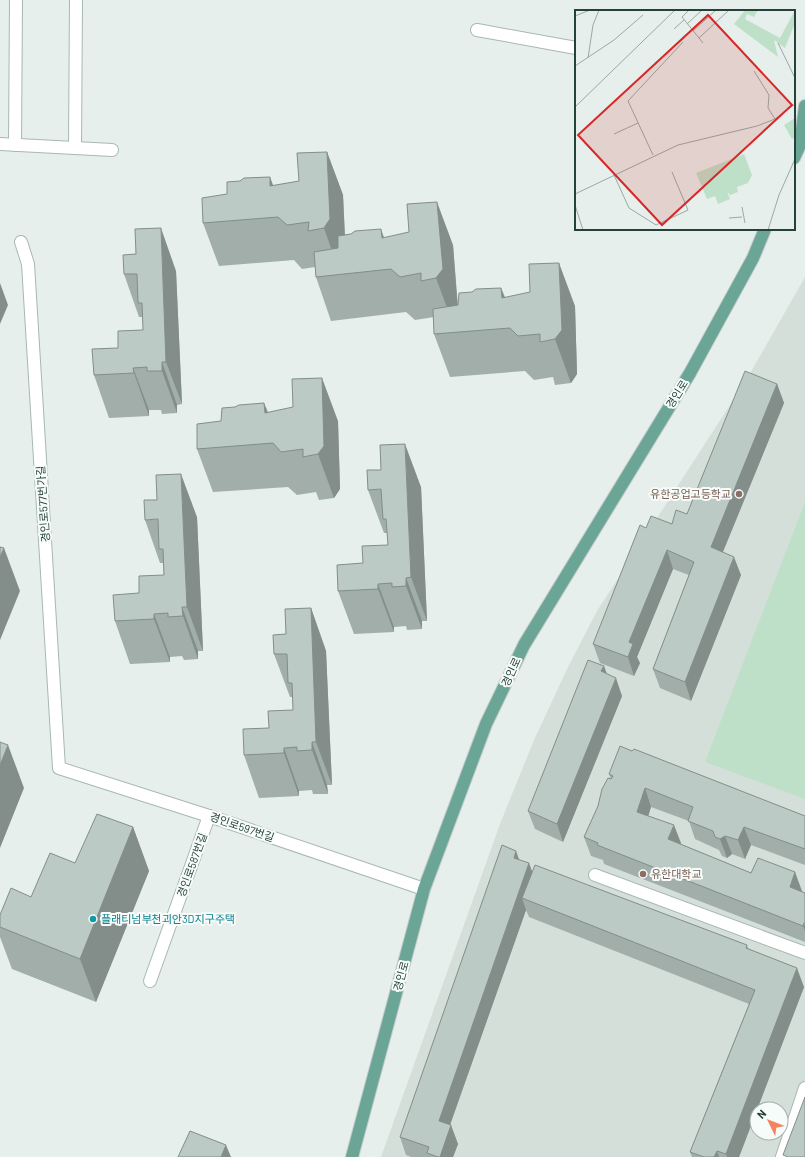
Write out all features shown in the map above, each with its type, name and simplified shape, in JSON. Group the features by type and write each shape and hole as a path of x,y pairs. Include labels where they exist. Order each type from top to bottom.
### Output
{"main road":[{"path":"797,144 805,106"},
{"name":"경인로","path":"352,1157 424,889 486,724 524,645 690,373 753,258 765,230"}],"lane":[{"path":"15,145 16,0"},
{"path":"75,148 76,0"},
{"path":"477,30 575,48"},
{"path":"0,144 112,150"},
{"name":"경인로577번가길","path":"21,242 28,264 59,768"},
{"name":"경인로597번길","path":"59,768 209,816 424,889"},
{"name":"경인로587번길","path":"150,981 209,816"},
{"path":"595,875 805,954"},
{"path":"782,1157 805,1088"}],"shaded area":[{"name":"유한대학교","path":"805,277 805,1157 381,1157 500,824 534,740 568,667 597,611 748,377"}],"green space":[{"path":"805,502 805,799 705,762"}],"building":[{"path":"327,152 330,219 324,228 308,231 309,222 287,225 278,217 203,223 202,198 227,194 227,182 240,181 244,178 270,177 270,186 299,181 297,153"},
{"path":"437,202 443,269 436,278 421,281 421,273 400,277 391,269 316,277 314,252 338,248 338,236 351,234 355,231 381,229 382,238 409,232 407,204"},
{"path":"161,228 166,362 162,362 162,371 147,371 147,367 133,368 134,373 94,375 92,349 118,348 118,331 143,330 142,303 138,303 137,274 124,274 123,255 136,254 135,229"},
{"path":"559,263 562,330 555,339 540,342 540,334 518,336 510,328 434,334 433,309 458,305 459,293 472,292 476,289 501,288 502,298 530,292 529,264"},
{"path":"745,371 777,384 711,547 734,557 685,682 653,669 694,562 667,550 629,642 633,644 628,657 593,644 640,525 646,528 651,516 672,524 676,510 687,514"},
{"path":"322,378 324,446 318,454 303,457 303,449 281,452 273,443 197,449 197,424 221,421 222,408 264,403 265,413 293,407 292,379"},
{"path":"405,444 411,577 406,578 406,586 392,587 392,583 378,584 378,589 338,591 337,565 363,563 362,546 388,545 386,519 383,519 381,489 368,490 367,470 381,470 380,445"},
{"path":"181,474 187,607 182,607 183,616 168,617 168,613 154,614 154,619 115,621 113,595 139,593 139,576 164,575 163,549 159,549 158,519 145,520 144,500 157,500 156,475"},
{"path":"0,547 4,548 0,557"},
{"path":"311,608 316,742 312,742 312,750 297,751 297,747 284,748 284,753 244,755 243,729 269,728 268,711 293,710 292,683 288,683 287,654 274,654 273,635 286,634 285,609"},
{"path":"588,660 604,666 601,671 616,678 557,824 528,811"},
{"path":"0,742 8,745 0,765"},
{"path":"620,746 632,751 634,749 805,816 805,849 744,827 738,840 725,836 720,839 715,837 713,831 688,821 693,807 645,788 637,812 674,825 668,839 751,873 758,858 795,872 790,887 805,893 805,923 803,926 597,845 598,843 584,837 598,806 602,789 608,778 611,779 613,776 609,774"},
{"path":"97,814 133,827 80,959 0,927 0,915 11,888 31,897 50,853 75,863"},
{"path":"502,845 516,851 514,858 529,863 439,1121 451,1125 440,1157 438,1157 427,1153 429,1147 400,1137"},
{"path":"535,865 747,945 746,948 797,968 726,1154 717,1151 714,1157 704,1157 690,1152 755,990 522,898"},
{"path":"805,1097 805,1157 788,1157 783,1155"},
{"path":"190,1131 226,1145 221,1157 178,1157"}],"place":[{"name":"유한공업고등학교","path":"739,494"},
{"name":"유한대학교","path":"643,874"},
{"name":"플래티넘부천괴안3D지구주택","path":"93,919"}]}
